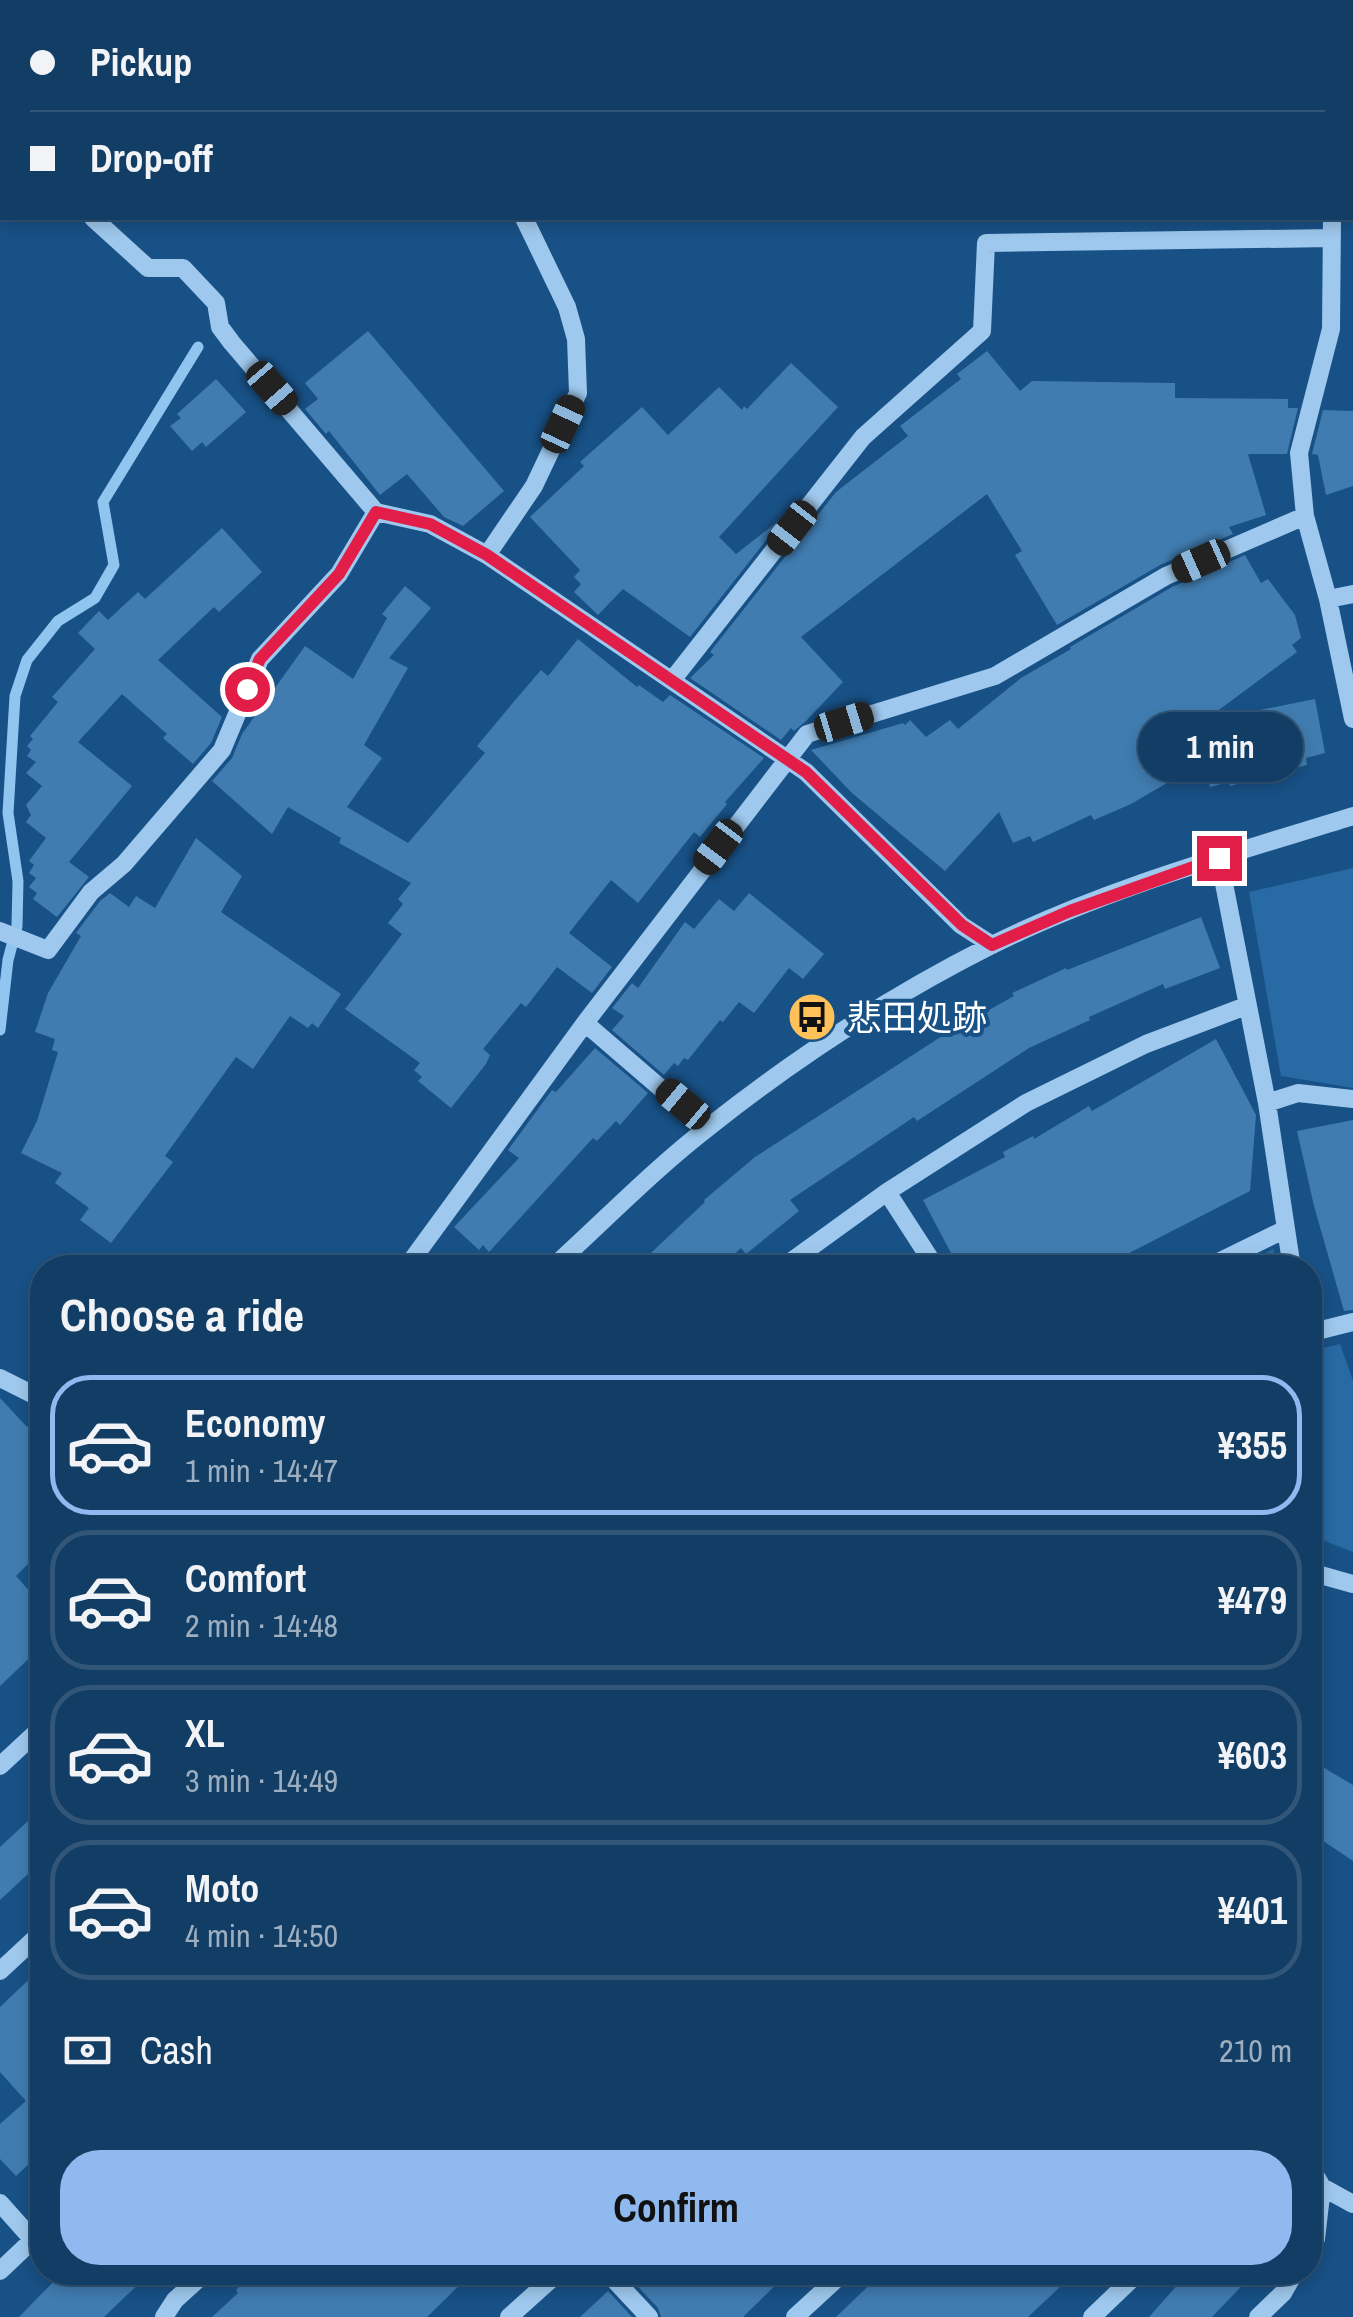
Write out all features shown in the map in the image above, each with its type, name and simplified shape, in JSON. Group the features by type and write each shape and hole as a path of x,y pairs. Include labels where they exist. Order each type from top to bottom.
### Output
{"street":[{"path":"95,220 148,268 183,268 216,303 220,327 232,343 376,512 430,524 487,555 806,772 962,925 992,945"},
{"path":"487,555 534,486 578,393 576,339 567,308 525,220"},
{"path":"1178,220 1180,238"},
{"path":"1332,220 1331,329 1298,452 1305,516 1328,599 1353,719"},
{"path":"674,680 863,437 982,330 986,243 1332,238"},
{"path":"0,931 48,950 92,892 124,864 222,750 260,659 339,574 376,512"},
{"path":"415,1255 585,1023 807,734 996,676 1166,576 1305,516"},
{"path":"1328,599 1353,594"},
{"path":"566,1255 707,1128 820,1044 992,945 1070,911 1353,816"},
{"path":"1219,858 1267,1104 1290,1255"},
{"path":"800,1255 887,1192 1026,1103 1146,1044 1246,1006"},
{"path":"585,1023 707,1128"},
{"path":"1267,1104 1298,1093 1353,1099"},
{"path":"887,1192 928,1255"},
{"path":"1232,1255 1286,1228"},
{"path":"1322,1330 1353,1322"},
{"path":"0,1378 30,1393"},
{"path":"1322,1575 1353,1584"},
{"path":"0,1766 30,1739"},
{"path":"0,1970 30,1943"},
{"path":"1322,2187 1353,2204"},
{"path":"0,2203 30,2229"},
{"path":"0,2270 30,2243"},
{"path":"164,2317 192,2285"},
{"path":"509,2317 545,2285"},
{"path":"619,2285 649,2317"},
{"path":"795,2317 830,2285"},
{"path":"1092,2317 1125,2285"},
{"path":"1258,2317 1288,2285"}],"shaded area":[{"path":"1353,868 1353,1088 1281,1076 1249,892"},
{"path":"1340,1344 1353,1381 1353,1552 1322,1540 1322,1348"}],"building":[{"path":"368,331 504,491 463,526 444,517 407,474 380,495 329,431 326,434 305,409 318,399 305,383"},
{"path":"987,351 1020,391 1032,381 1175,383 1175,398 1288,399 1288,408 1298,408 1287,454 1248,454 1266,515 1229,527 1233,534 1160,565 1057,625 1015,555 1022,551 987,494 801,637 843,682 806,721 794,731 791,728 781,740 690,678 714,655 710,652 836,492 908,436 900,426 961,379 957,374"},
{"path":"791,363 838,407 719,537 736,554 786,515 690,637 623,589 598,615 574,592 581,584 574,577 580,570 530,517 584,466 580,462 642,407 668,435 719,387 742,410 744,406 747,409"},
{"path":"216,379 246,412 206,447 202,442 192,451 170,426 181,418 177,414"},
{"path":"1323,410 1353,411 1353,486 1326,495 1318,455 1312,454"},
{"path":"222,528 262,572 219,612 214,607 158,660 222,717 211,743 193,764 163,738 167,734 122,694 78,742 132,786 69,862 89,877 57,917 33,899 37,893 29,887 36,878 29,873 34,865 29,861 46,838 26,822 31,815 26,805 42,786 26,773 36,762 27,756 31,750 27,746 33,739 30,736 58,702 52,697 95,649 78,633 99,611 108,620 138,592 145,599"},
{"path":"1245,555 1261,583 1268,579 1295,615 1301,638 1292,645 1297,652 1204,721 1315,699 1325,753 1306,758 1307,765 1230,786 1229,782 1210,787 1203,762 1131,804 1094,820 1091,815 1033,842 1030,836 1013,843 999,812 945,871 852,793 811,750 905,725 910,720 926,737 950,720 958,729 1021,678 1070,647 1172,587"},
{"path":"405,586 431,608 389,658 408,668 364,745 382,758 347,807 408,843 485,753 477,746 511,705 541,670 548,676 578,639 637,687 663,702 670,695 764,758 700,837 694,832 638,903 611,880 569,933 612,967 592,993 557,967 526,1007 521,1003 483,1049 490,1055 486,1064 451,1108 418,1081 422,1077 414,1070 420,1063 345,1009 402,934 388,923 403,904 398,899 411,883 339,843 341,838 288,807 272,834 212,781 232,758 242,734 305,646 353,679 387,618 382,614"},
{"path":"196,838 242,876 221,912 341,994 318,1028 312,1023 308,1028 290,1016 253,1069 236,1057 165,1156 173,1162 111,1243 80,1220 89,1208 55,1183 62,1173 21,1153 37,1121 58,1052 52,1050 55,1039 35,1032 48,993 81,936 76,933 100,901 110,893 129,907 136,896 155,908"},
{"path":"749,893 824,954 803,979 789,968 754,1013 739,1002 688,1060 684,1058 678,1066 674,1063 664,1075 612,1030 624,1016 612,1008 632,983 638,988 685,922 694,929 719,899 734,911"},
{"path":"1201,917 1220,968 1165,989 1163,984 1089,1017 1090,1020 1029,1048 917,1121 914,1117 790,1200 799,1211 746,1254 741,1248 734,1255 649,1255 755,1157 939,1038 1014,996 1012,993"},
{"path":"1216,1039 1256,1115 1250,1191 1125,1255 952,1255 923,1200 1089,1106 1092,1111"},
{"path":"595,1048 648,1093 620,1125 616,1121 597,1141 593,1138 489,1252 483,1245 479,1250 454,1227 519,1158 508,1150 552,1090 556,1092"},
{"path":"1353,1120 1353,1310 1344,1311 1297,1131"},
{"path":"0,1398 27,1427 30,1424 30,1562 16,1576 30,1592 30,1657 0,1686"},
{"path":"1322,1767 1353,1785 1353,1861 1322,1840"},
{"path":"30,1819 30,1872 0,1900 0,1847"},
{"path":"30,1978 30,2163 16,2176 0,2159 0,2124 26,2101 0,2072 0,2007"},
{"path":"50,2285 137,2285 104,2317 19,2317"},
{"path":"241,2285 460,2285 427,2317 212,2317 238,2293"},
{"path":"636,2285 776,2285 743,2317 661,2317 658,2308"},
{"path":"869,2285 1062,2285 1028,2317 836,2317"},
{"path":"1177,2285 1243,2285 1212,2317 1149,2317"},
{"path":"608,2291 632,2317 580,2317"}],"waterway":[{"path":"0,1030 8,960 17,926 18,881 8,813 15,696 27,660 58,621 95,598 114,565 103,502 198,347"}],"place":[{"name":"悲田処跡","path":"812,1017"}],"route":[{"path":"247,689 260,659 339,574 376,512 430,524 487,555 806,772 962,925 992,945 1070,911 1219,858"}]}
